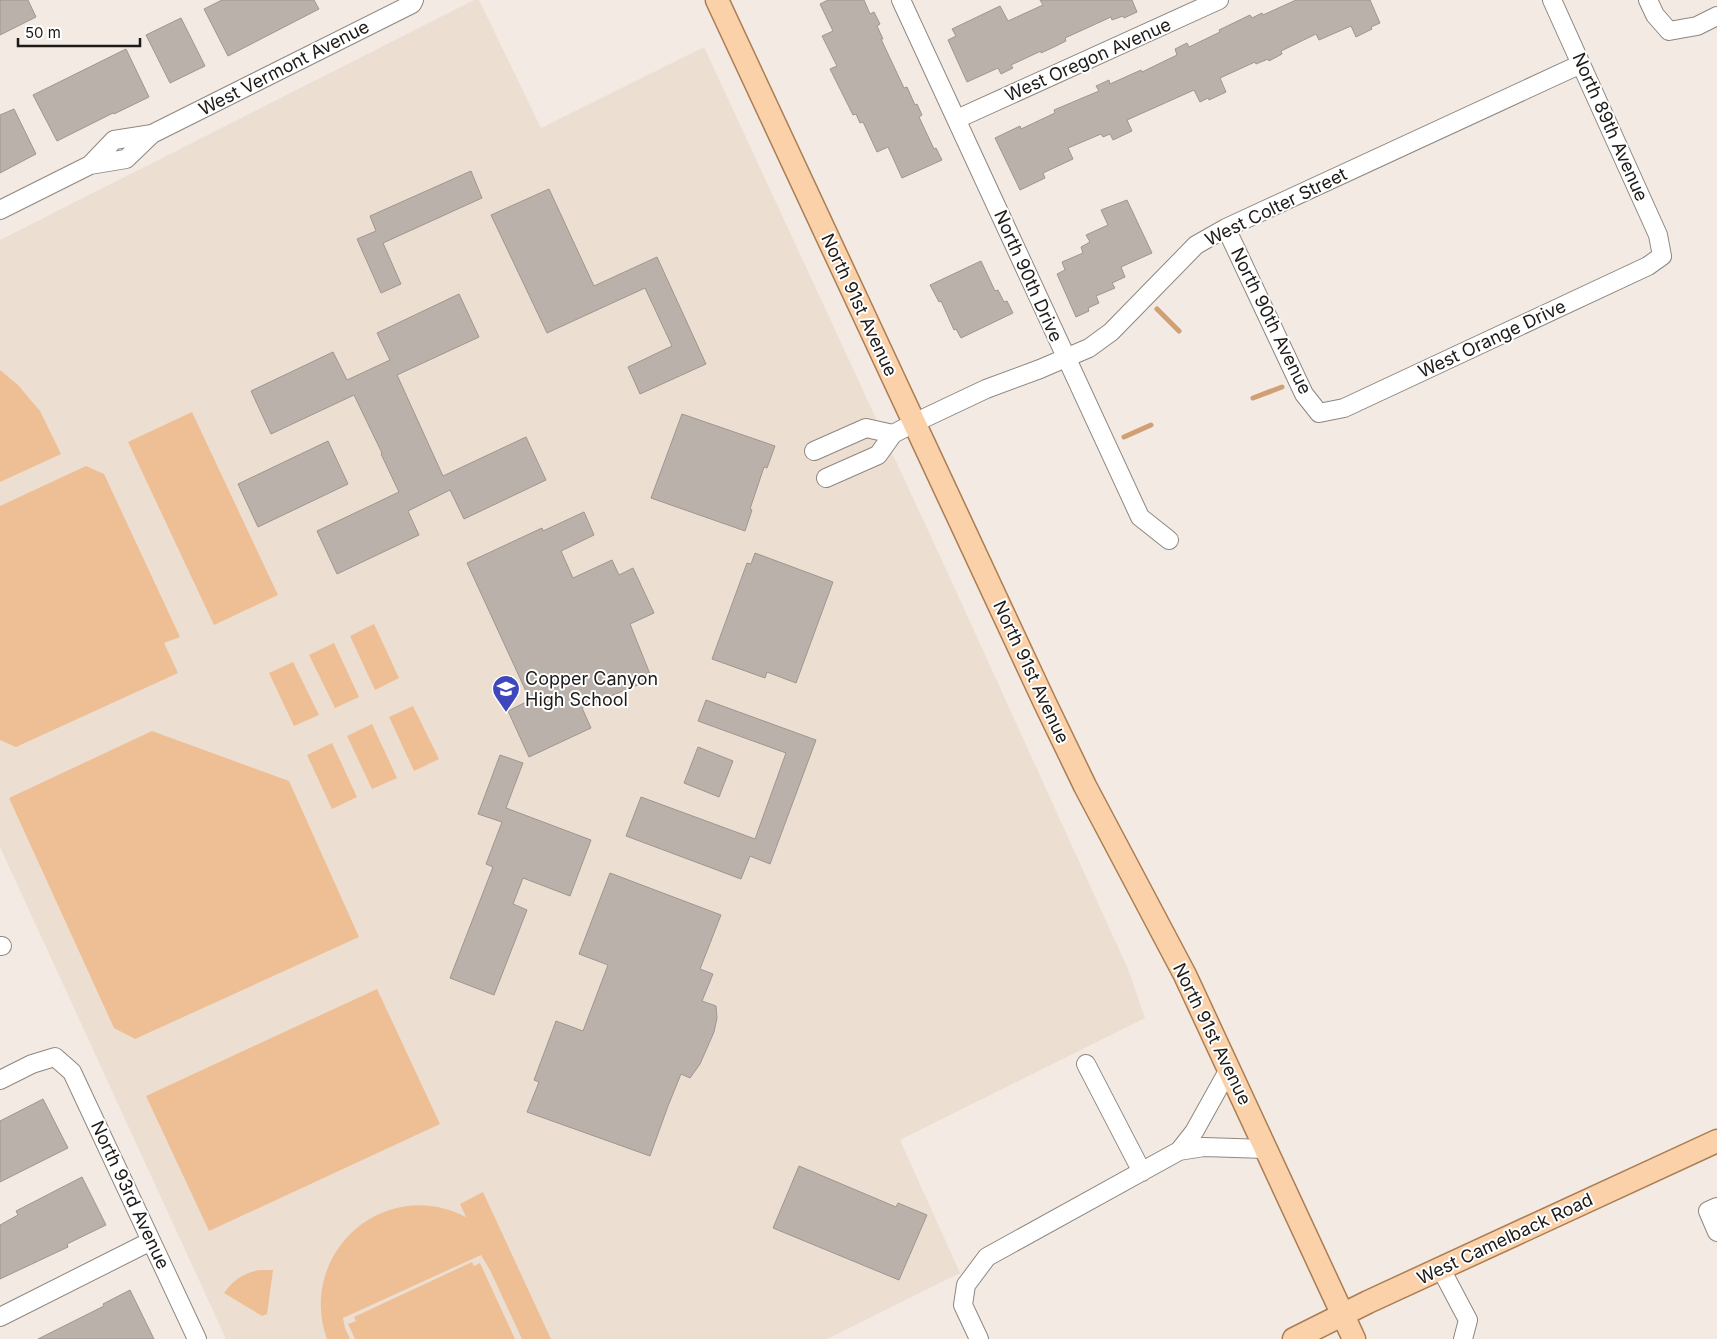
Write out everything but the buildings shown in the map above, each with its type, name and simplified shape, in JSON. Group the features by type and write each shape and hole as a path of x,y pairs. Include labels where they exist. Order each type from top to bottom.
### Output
{"main road":[{"name":"North 91st Avenue","path":"717,0 1044,702 1085,786 1184,975 1354,1339"},
{"name":"West Camelback Road","path":"1294,1339 1343,1314 1717,1141"}],"street":[{"name":"West Vermont Avenue","path":"0,210 90,165 126,159 152,134 412,4 414,0"},
{"name":"North 90th Drive","path":"901,0 1140,517 1170,540"},
{"name":"West Oregon Avenue","path":"957,119 1219,0"},
{"name":"North 89th Avenue","path":"1552,0 1658,235 1662,256"},
{"path":"1648,0 1655,15 1669,31 1697,26 1717,16"},
{"name":"West Colter Street","path":"893,434 986,388 1089,348 1111,332 1196,245 1226,228 1582,64"},
{"name":"North 90th Avenue","path":"1226,228 1304,394 1319,413"},
{"name":"West Orange Drive","path":"1319,413 1344,408 1648,266 1662,256"},
{"path":"814,451 866,428 893,434 878,455 826,478"},
{"name":"North 93rd Avenue","path":"0,1080 32,1064 55,1057 72,1072 197,1339"},
{"path":"1086,1064 1142,1172"},
{"path":"1179,1151 1194,1132 1229,1069"},
{"path":"979,1339 963,1305 966,1285 987,1258 1179,1151 1204,1147 1266,1149"},
{"path":"1717,1207 1708,1211 1717,1232"},
{"path":"0,1318 151,1241"},
{"path":"1441,1269 1468,1320 1463,1339"}],"shaded area":[{"name":"Copper Canyon High School","path":"474,0 479,0 541,128 704,47 951,580 1128,969 1145,1018 900,1140 960,1273 827,1339 226,1339 0,847 0,240"},
{"path":"0,370 18,385 40,411 61,454 0,482"},
{"path":"192,412 278,595 214,625 128,442"},
{"path":"86,466 104,474 180,637 164,643 178,673 16,747 0,740 0,506"},
{"path":"374,624 399,678 375,690 350,636"},
{"path":"334,643 359,697 335,708 309,655"},
{"path":"293,662 319,715 294,726 269,673"},
{"path":"413,706 439,759 414,771 389,717"},
{"path":"372,724 397,778 372,789 347,736"},
{"path":"152,731 289,781 359,937 135,1039 114,1028 9,798"},
{"path":"332,743 357,797 332,809 307,755"},
{"path":"377,989 440,1124 209,1231 146,1096"},
{"path":"483,1192 551,1339 522,1339 490,1270 481,1255 343,1318 350,1339 327,1339 321,1308 321,1297 326,1272 337,1250 353,1232 372,1218 394,1209 417,1205 442,1208 466,1217 460,1204"},
{"path":"472,1262 474,1266 480,1263 515,1339 355,1339 348,1324 356,1321 354,1317"},
{"path":"260,1270 273,1270 267,1314 262,1316 224,1293 240,1277"}],"waterway":[{"path":"1157,309 1179,331"},
{"path":"1253,398 1282,387"},
{"path":"1124,437 1151,425"}],"place":[{"name":"Copper Canyon High School","path":"506,713"}]}
